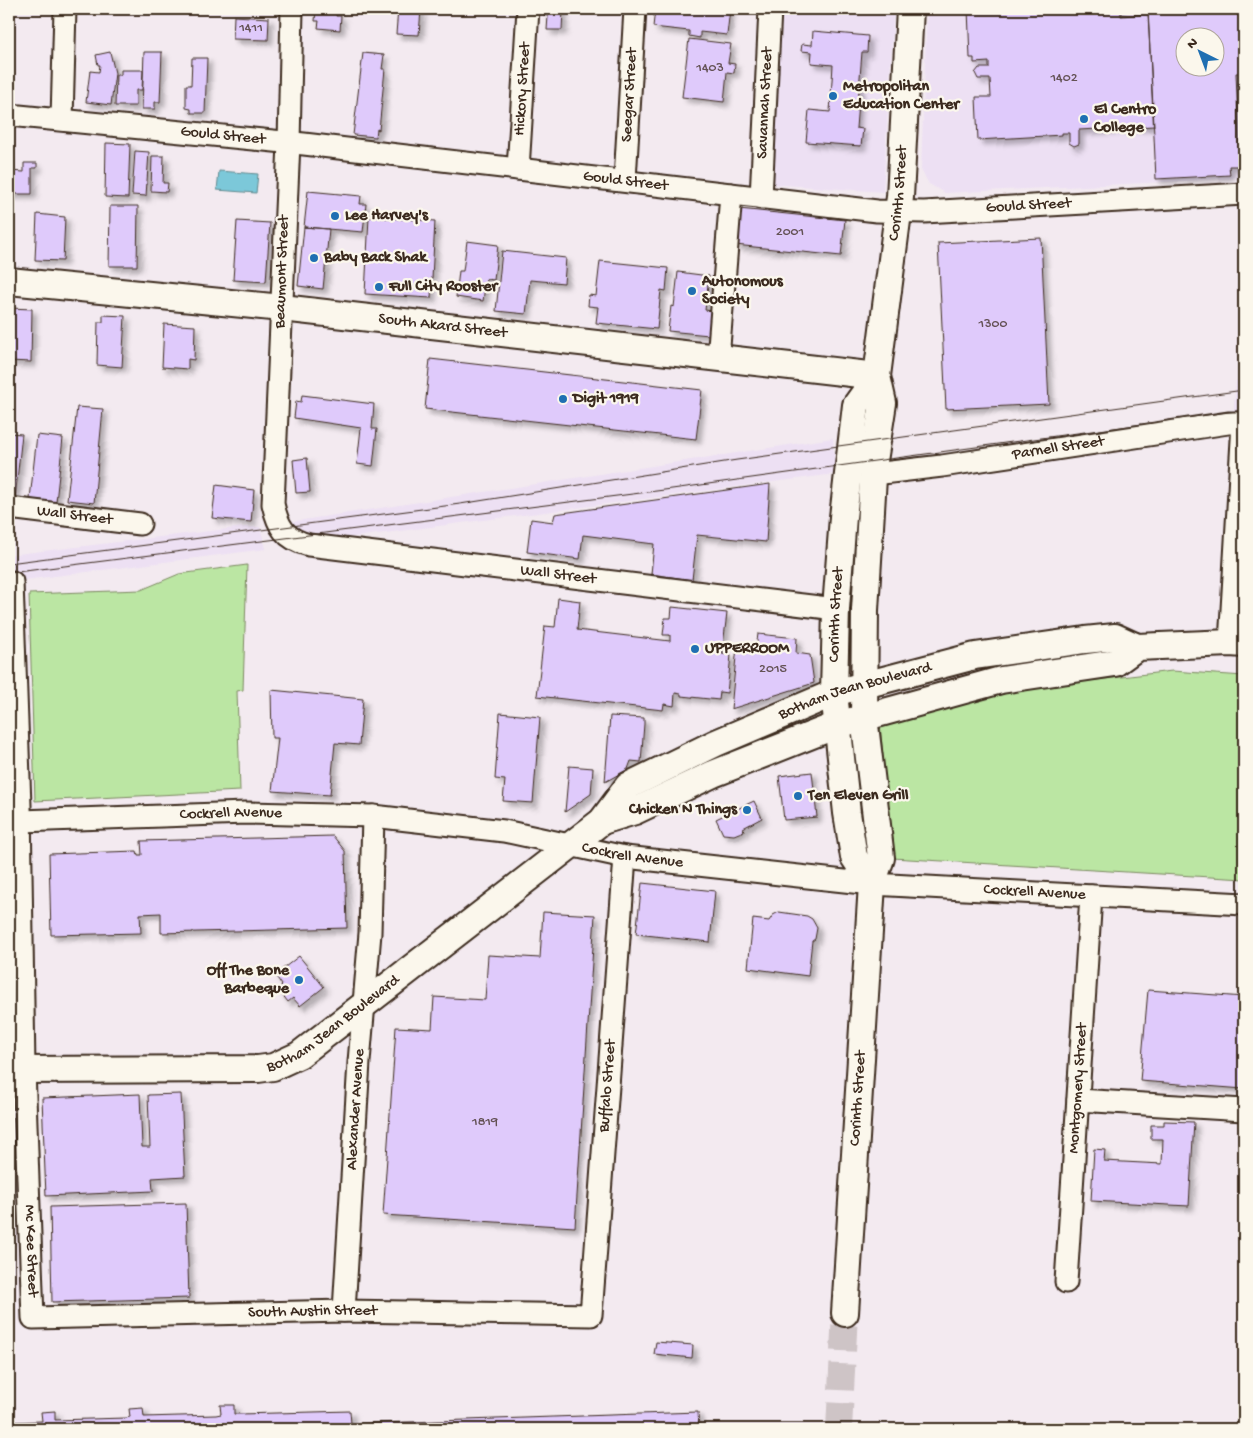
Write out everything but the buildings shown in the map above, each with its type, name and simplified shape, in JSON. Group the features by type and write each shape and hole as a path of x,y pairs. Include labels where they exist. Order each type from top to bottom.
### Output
{"main road":[{"name":"Corinth Street","path":"845,1313 872,884 881,858 864,717 865,610 874,474 883,403 877,376 898,213 908,73 910,9"},
{"name":"South Akard Street","path":"9,281 282,308 877,376"},
{"name":"Corinth Street","path":"872,884 854,857 834,693 836,609 843,517 856,406 877,376"},
{"name":"Botham Jean Boulevard","path":"17,1069 258,1069 273,1067 299,1055 365,1006 568,845 602,821 628,786 716,743 834,693 976,656 1027,647 1115,637 1137,647 1237,643"},
{"name":"Botham Jean Boulevard","path":"602,821 635,811 721,771 837,724 1001,680 1115,663 1137,647"}],"street":[{"path":"62,119 65,9"},
{"name":"Beaumont Street","path":"284,533 276,522 273,504 289,143 292,9"},
{"name":"Hickory Street","path":"518,169 528,9"},
{"name":"Seegar Street","path":"625,180 635,9"},
{"name":"Savannah Street","path":"761,198 770,9"},
{"name":"Gould Street","path":"9,114 625,180 761,198 898,213 1244,194"},
{"path":"718,359 731,194"},
{"name":"Parnell Street","path":"874,474 942,466 1228,423 1243,423 1237,643"},
{"name":"Wall Street","path":"9,508 140,524"},
{"name":"Wall Street","path":"284,533 296,542 309,545 836,609"},
{"name":"Mc Kee Street","path":"12,582 21,821 17,1069 33,1318"},
{"name":"Cockrell Avenue","path":"21,821 246,813 373,816 495,829 625,857 872,884 1244,904"},
{"name":"Alexander Avenue","path":"344,1311 359,1062 365,1006 373,816"},
{"name":"Buffalo Street","path":"591,1315 625,857"},
{"name":"Montgomery Street","path":"1066,1282 1092,896"},
{"path":"1078,1100 1244,1110"},
{"name":"South Austin Street","path":"33,1318 344,1311 591,1315"}],"shaded area":[{"name":"Metropolitan Education Center","path":"783,9 894,9 883,192 771,184"},
{"name":"El Centro College","path":"927,9 1244,9 1244,178 945,193 929,184 921,170"},
{"path":"1244,380 1244,416 1233,417 1236,381"},
{"path":"833,438 835,474 309,543 290,522"},
{"path":"244,527 260,527 266,549 9,582 9,555"}],"green space":[{"path":"247,565 243,690 237,691 240,791 35,801 29,594 141,590 179,574"},
{"path":"1172,671 1244,676 1244,879 892,858 880,723 1029,688"}],"water":[{"path":"219,171 258,174 256,193 217,190"}],"tunnel":[{"path":"839,1429 845,1313"}],"tram line":[{"path":"9,563 460,504 737,460 1244,390"},
{"path":"9,573 672,489 1244,410"}],"place":[{"name":"Metropolitan Education Center","path":"833,96"},
{"name":"El Centro College","path":"1084,119"},
{"name":"Lee Harvey's","path":"335,216"},
{"name":"Baby Back Shak","path":"314,258"},
{"name":"Full City Rooster","path":"379,287"},
{"name":"Autonomous Society","path":"692,291"},
{"name":"Digit 1919","path":"563,399"},
{"name":"UPPERROOM","path":"695,649"},
{"name":"Ten Eleven Grill","path":"798,796"},
{"name":"Chicken N Things","path":"747,810"},
{"name":"Off The Bone Barbeque","path":"299,980"}]}
